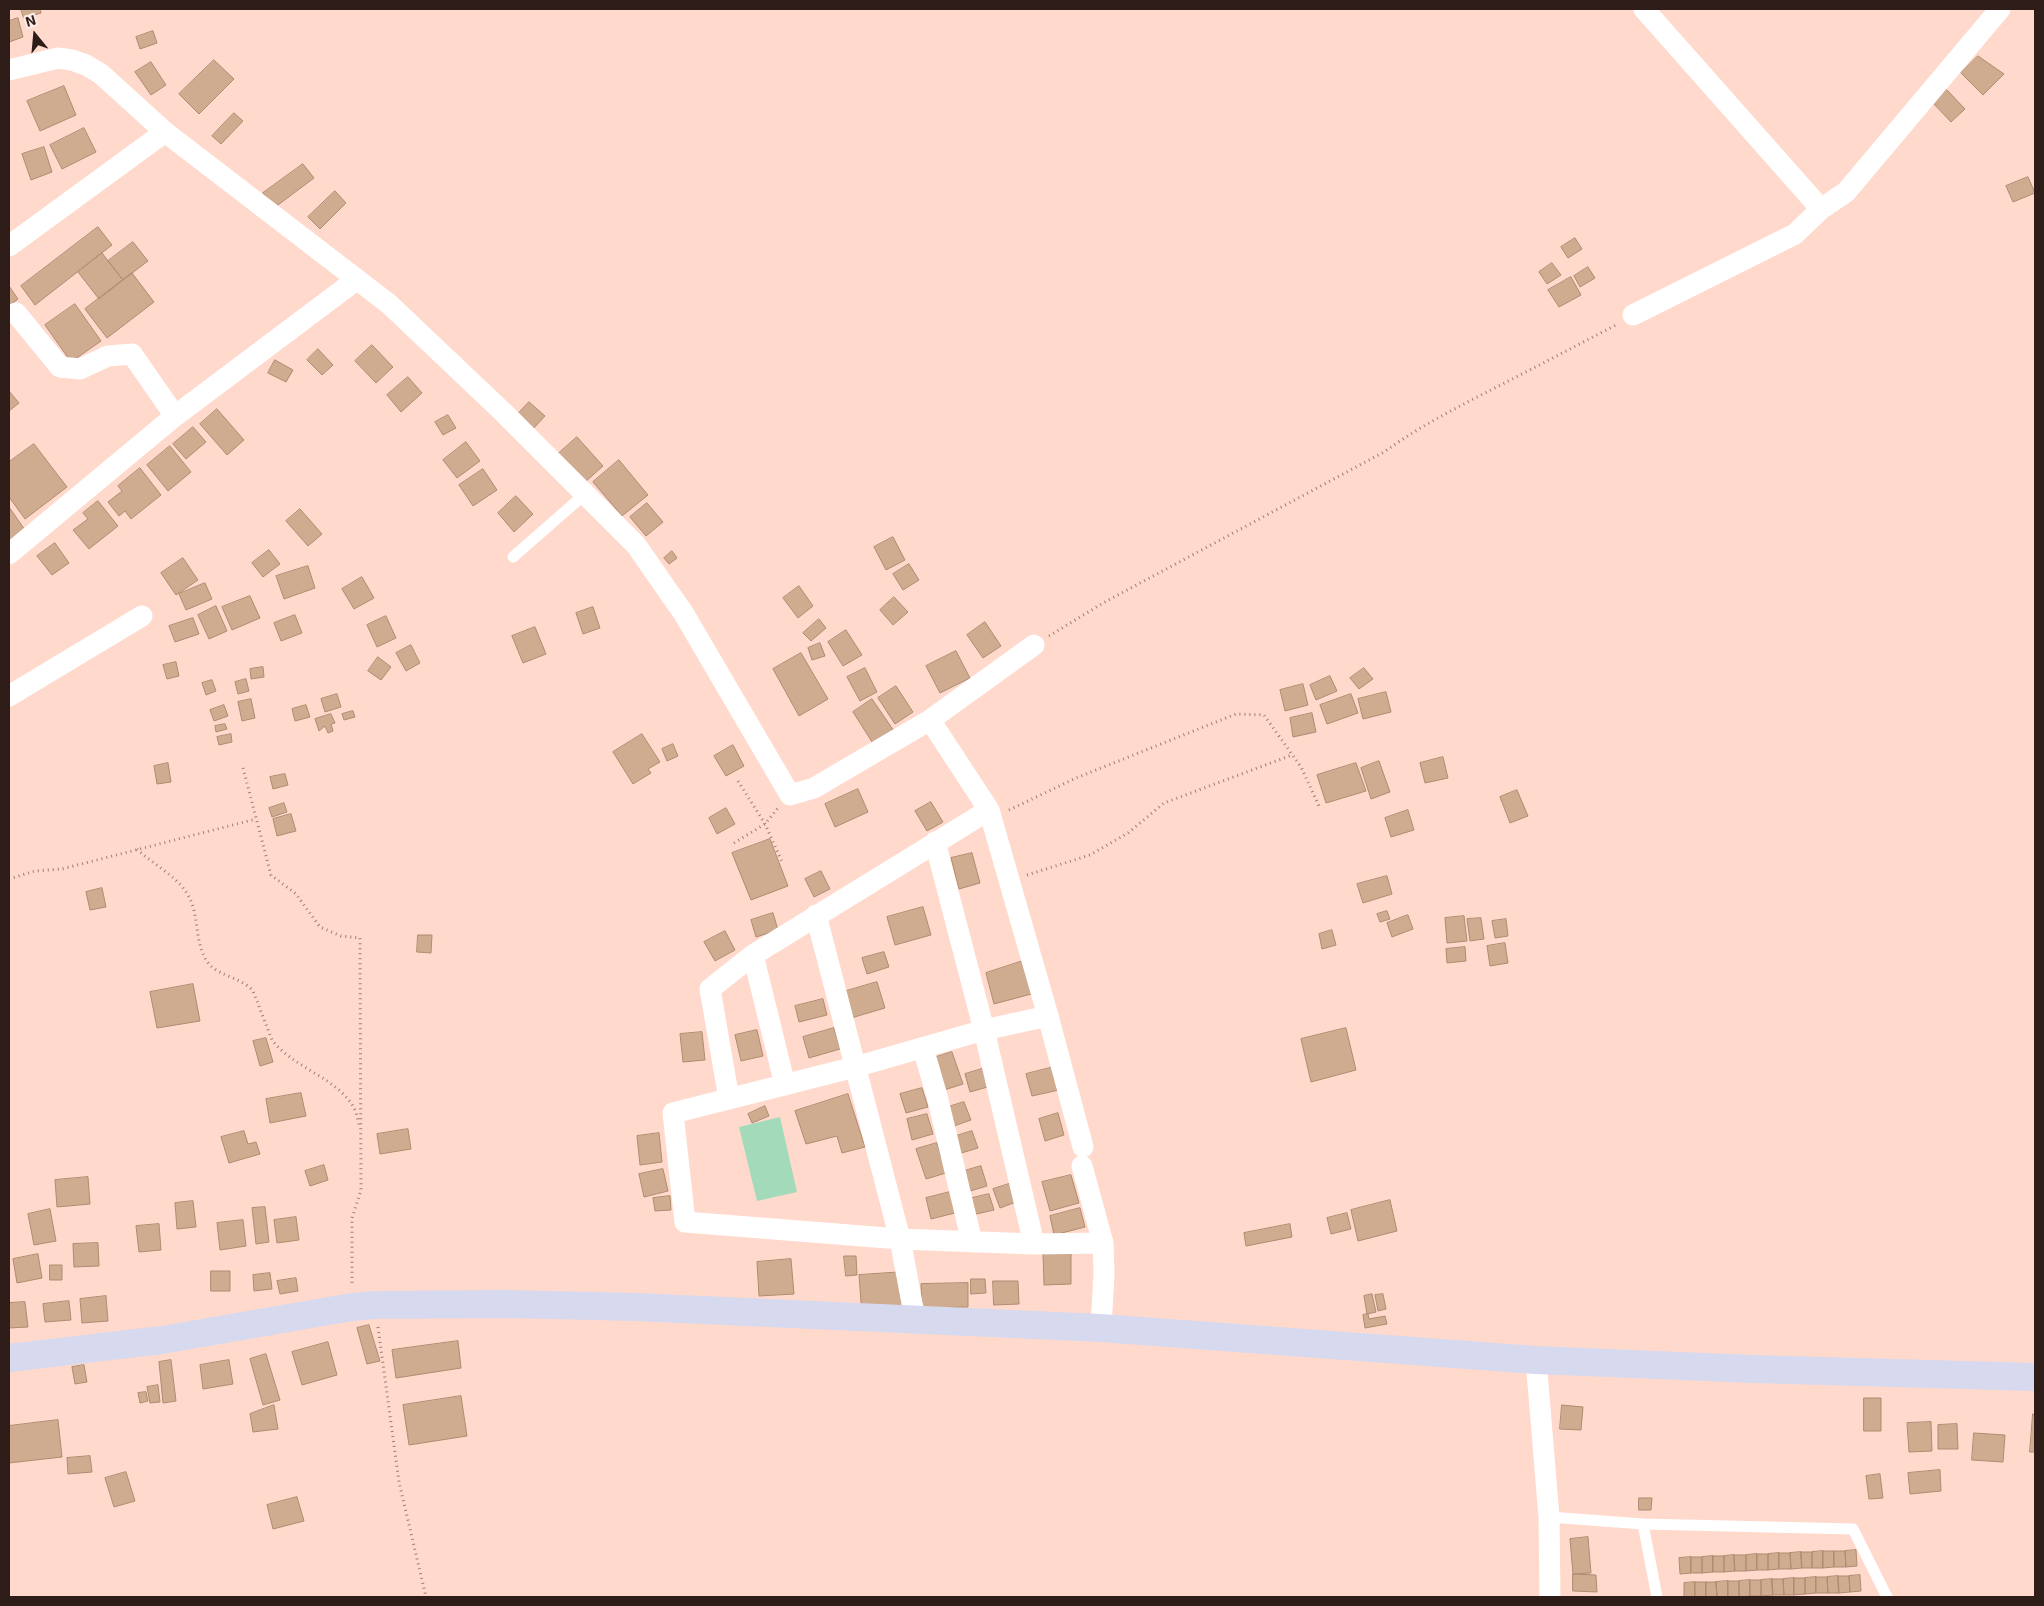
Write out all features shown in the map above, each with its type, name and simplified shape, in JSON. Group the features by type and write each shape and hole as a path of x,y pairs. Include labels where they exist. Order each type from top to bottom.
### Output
{"street":[{"path":"1644,9 1821,209"},
{"path":"1633,316 1795,234 1821,209 1846,192 2000,9"},
{"path":"9,70 58,58 86,65 101,74 165,132 389,304 636,545 684,614 790,795 814,788 930,720 1034,645"},
{"path":"9,246 165,132"},
{"path":"9,554 176,416 356,280"},
{"path":"16,313 60,367 80,369 108,356 132,354 176,416"},
{"path":"9,696 142,616"},
{"path":"930,720 990,814 1010,880 1048,1016 1103,1243 1104,1274 1101,1328"},
{"path":"729,1099 710,988 753,955 816,915 935,842 990,814"},
{"path":"935,842 984,1030 1034,1244"},
{"path":"816,915 900,1240 915,1319"},
{"path":"753,955 785,1085"},
{"path":"1048,1016 984,1030 855,1067 673,1113 685,1222 900,1240 1034,1244 1103,1243"},
{"path":"923,1048 937,1096 972,1242"},
{"path":"9,1358 162,1340 364,1306 506,1304 636,1307 1101,1328 1536,1360 1754,1369 2035,1377"},
{"path":"1536,1360 1549,1517 1550,1597"}],"lane":[{"path":"513,557 585,494"},
{"path":"1549,1517 1643,1524 1854,1529 1887,1597"},
{"path":"1643,1524 1657,1597"}],"path":[{"path":"1034,645 1103,603 1384,452 1402,439 1465,402 1633,316"},
{"path":"990,814 1236,714 1264,715 1301,767 1320,808"},
{"path":"1010,880 1090,855 1128,833 1164,803 1292,755"},
{"path":"243,768 271,875 296,894 320,927 341,936 360,938 361,1190 352,1218 364,1306 398,1482 426,1597"},
{"path":"738,781 765,824 783,864"},
{"path":"734,843 765,824 790,795"},
{"path":"9,879 34,871 62,869 256,819"},
{"path":"137,849 153,863 168,872 190,898 202,953 211,967 248,985 253,991 276,1045 284,1053 340,1091 353,1107 361,1130"}],"green space":[{"path":"780,1117 797,1192 757,1201 739,1127"}],"building":[{"path":"21,9 40,9 41,13 24,18"},
{"path":"18,18 23,37 9,42 9,21"},
{"path":"153,31 157,43 140,49 136,37"},
{"path":"1978,56 2004,74 1983,95 1961,73"},
{"path":"214,60 234,79 199,114 179,94"},
{"path":"151,62 166,85 151,95 135,72"},
{"path":"64,86 76,115 40,131 27,101"},
{"path":"1947,90 1965,109 1951,122 1933,103"},
{"path":"234,113 243,121 221,144 212,136"},
{"path":"84,128 96,152 62,169 50,145"},
{"path":"44,147 52,172 31,180 22,154"},
{"path":"303,164 314,178 274,208 263,193"},
{"path":"2028,177 2035,193 2013,202 2006,186"},
{"path":"335,191 346,203 320,229 308,217"},
{"path":"98,227 112,245 35,305 21,286"},
{"path":"1575,238 1582,249 1568,258 1561,247"},
{"path":"133,242 148,261 123,280 108,261"},
{"path":"102,253 123,280 99,299 78,272"},
{"path":"1552,263 1561,275 1547,284 1539,272"},
{"path":"1588,267 1595,278 1580,287 1574,276"},
{"path":"132,273 154,302 107,338 85,309"},
{"path":"1571,277 1581,295 1559,307 1548,290"},
{"path":"9,286 18,299 9,306"},
{"path":"75,304 101,341 71,362 45,325"},
{"path":"372,345 393,367 376,383 355,361"},
{"path":"318,349 333,365 322,375 307,360"},
{"path":"275,360 293,370 286,382 268,373"},
{"path":"408,377 422,393 401,412 387,395"},
{"path":"9,391 19,403 9,411"},
{"path":"529,402 545,416 532,430 517,415"},
{"path":"217,409 244,440 227,455 200,424"},
{"path":"448,415 456,428 443,435 435,422"},
{"path":"193,427 206,442 186,459 173,444"},
{"path":"577,437 603,466 584,483 558,454"},
{"path":"466,442 480,461 457,478 443,460"},
{"path":"34,444 67,487 25,519 9,497 9,462"},
{"path":"170,446 191,472 168,491 147,465"},
{"path":"619,460 648,495 622,516 593,482"},
{"path":"140,468 161,495 131,519 125,511 119,516 108,502 122,491 118,486"},
{"path":"483,469 497,490 473,506 459,485"},
{"path":"516,496 533,514 514,532 498,513"},
{"path":"98,501 118,526 89,549 73,530 88,519 83,513"},
{"path":"647,503 663,522 646,536 630,517"},
{"path":"9,507 25,530 9,541"},
{"path":"300,509 322,534 308,546 286,521"},
{"path":"893,537 905,560 886,570 874,547"},
{"path":"55,543 69,563 52,575 37,556"},
{"path":"269,550 280,564 263,577 252,563"},
{"path":"672,551 677,558 669,564 664,558"},
{"path":"183,558 198,580 176,595 161,573"},
{"path":"909,564 919,580 903,590 893,574"},
{"path":"308,566 315,588 284,599 276,576"},
{"path":"362,577 374,598 354,609 342,589"},
{"path":"205,583 212,599 186,610 179,594"},
{"path":"799,586 813,606 798,618 783,598"},
{"path":"250,596 260,618 232,630 222,607"},
{"path":"894,597 908,612 893,625 880,610"},
{"path":"216,606 227,631 209,639 198,615"},
{"path":"593,607 600,628 583,634 576,613"},
{"path":"295,615 302,633 281,641 274,623"},
{"path":"386,616 396,638 377,647 367,625"},
{"path":"193,618 199,634 175,642 169,626"},
{"path":"819,619 826,628 811,641 803,633"},
{"path":"985,622 1001,646 983,658 967,635"},
{"path":"535,627 546,654 523,663 512,636"},
{"path":"846,630 862,655 843,666 828,642"},
{"path":"820,643 825,656 812,660 808,648"},
{"path":"411,645 420,663 406,671 396,653"},
{"path":"956,651 970,678 940,693 926,666"},
{"path":"801,653 828,699 799,716 773,669"},
{"path":"378,657 391,667 381,680 368,671"},
{"path":"176,662 179,676 167,679 163,665"},
{"path":"263,667 264,677 251,679 250,669"},
{"path":"865,668 877,692 860,701 847,677"},
{"path":"1364,668 1373,679 1359,689 1350,678"},
{"path":"1330,676 1337,691 1316,700 1310,685"},
{"path":"246,679 249,691 238,694 235,682"},
{"path":"212,680 216,691 206,695 202,683"},
{"path":"1303,684 1308,705 1285,711 1280,690"},
{"path":"896,686 913,712 895,724 878,698"},
{"path":"1386,692 1391,712 1363,719 1358,699"},
{"path":"337,694 341,707 325,712 321,699"},
{"path":"1351,694 1358,713 1327,724 1320,705"},
{"path":"251,699 255,718 242,721 238,702"},
{"path":"872,699 894,731 874,745 853,712"},
{"path":"224,705 228,716 214,721 210,710"},
{"path":"306,705 310,717 295,721 292,709"},
{"path":"353,711 355,717 344,720 342,714"},
{"path":"1312,713 1316,732 1293,737 1290,718"},
{"path":"331,714 335,723 331,724 333,731 328,733 325,726 319,731 315,719"},
{"path":"225,724 227,729 216,732 215,726"},
{"path":"231,734 232,742 219,745 217,737"},
{"path":"642,734 660,762 648,769 651,773 633,784 613,752"},
{"path":"673,744 678,756 667,761 662,749"},
{"path":"733,745 744,766 726,776 714,756"},
{"path":"1443,757 1448,778 1425,783 1420,763"},
{"path":"1379,761 1390,792 1371,799 1361,768"},
{"path":"168,763 171,782 157,784 154,766"},
{"path":"1356,763 1366,791 1326,803 1317,775"},
{"path":"285,774 288,785 273,789 270,777"},
{"path":"858,789 868,812 835,827 825,804"},
{"path":"1517,790 1528,816 1510,823 1500,797"},
{"path":"931,802 943,822 927,831 915,811"},
{"path":"284,803 287,812 272,817 269,808"},
{"path":"726,808 735,824 717,834 709,818"},
{"path":"1408,810 1414,830 1391,837 1385,818"},
{"path":"291,814 296,831 277,836 273,819"},
{"path":"770,839 788,886 751,900 732,853"},
{"path":"972,853 980,883 959,889 951,858"},
{"path":"821,871 830,889 814,897 805,879"},
{"path":"1387,876 1392,894 1363,903 1357,884"},
{"path":"102,888 106,907 90,910 86,892"},
{"path":"923,907 931,935 895,945 887,917"},
{"path":"1387,911 1390,919 1380,922 1377,914"},
{"path":"773,913 778,930 756,937 751,920"},
{"path":"1408,915 1413,929 1392,937 1387,923"},
{"path":"1464,916 1467,941 1447,943 1445,918"},
{"path":"1481,918 1484,939 1470,941 1467,919"},
{"path":"1506,919 1508,936 1495,938 1492,921"},
{"path":"1332,930 1336,945 1322,949 1319,934"},
{"path":"725,931 735,950 715,961 704,942"},
{"path":"418,935 432,935 431,953 417,952"},
{"path":"1505,943 1508,963 1490,966 1487,946"},
{"path":"1465,947 1466,961 1447,963 1446,949"},
{"path":"884,952 889,967 867,974 862,958"},
{"path":"1026,960 1035,993 994,1004 986,973"},
{"path":"877,982 885,1008 851,1018 843,992"},
{"path":"193,984 200,1021 157,1028 150,992"},
{"path":"823,999 827,1015 799,1022 795,1006"},
{"path":"834,1028 840,1049 809,1058 803,1037"},
{"path":"1346,1028 1356,1070 1311,1082 1301,1039"},
{"path":"757,1030 763,1056 741,1061 735,1035"},
{"path":"702,1032 705,1060 683,1062 680,1034"},
{"path":"266,1038 273,1062 260,1066 253,1041"},
{"path":"952,1052 963,1084 941,1091 930,1059"},
{"path":"1054,1067 1059,1090 1032,1096 1026,1074"},
{"path":"985,1068 991,1086 970,1092 965,1074"},
{"path":"922,1088 928,1107 906,1113 900,1094"},
{"path":"301,1093 306,1116 270,1123 266,1099"},
{"path":"848,1094 865,1147 842,1153 837,1136 806,1144 795,1111"},
{"path":"964,1102 971,1120 951,1127 945,1108"},
{"path":"765,1106 769,1116 752,1123 748,1114"},
{"path":"1058,1113 1064,1135 1045,1141 1039,1119"},
{"path":"927,1114 933,1134 912,1140 907,1119"},
{"path":"408,1129 411,1149 380,1154 377,1134"},
{"path":"244,1131 248,1144 256,1142 260,1154 229,1163 221,1137"},
{"path":"972,1131 978,1148 958,1154 953,1137"},
{"path":"659,1133 662,1162 640,1165 637,1136"},
{"path":"937,1143 946,1173 926,1179 916,1149"},
{"path":"324,1165 328,1180 310,1186 305,1171"},
{"path":"981,1166 987,1186 967,1192 961,1172"},
{"path":"663,1169 668,1191 644,1197 639,1174"},
{"path":"1071,1175 1079,1203 1050,1211 1042,1182"},
{"path":"88,1177 90,1204 57,1207 55,1180"},
{"path":"1012,1183 1019,1201 1000,1208 993,1189"},
{"path":"950,1192 955,1213 931,1219 926,1198"},
{"path":"989,1194 994,1210 972,1215 968,1199"},
{"path":"670,1196 671,1210 655,1211 653,1198"},
{"path":"1390,1200 1397,1231 1358,1241 1351,1210"},
{"path":"193,1201 196,1227 177,1229 175,1203"},
{"path":"265,1207 269,1242 256,1244 252,1208"},
{"path":"1080,1208 1085,1227 1054,1235 1050,1216"},
{"path":"50,1209 56,1241 34,1245 28,1214"},
{"path":"1347,1213 1351,1229 1331,1234 1327,1218"},
{"path":"296,1217 299,1240 277,1243 274,1220"},
{"path":"243,1220 246,1246 220,1250 217,1223"},
{"path":"159,1224 161,1250 139,1252 136,1226"},
{"path":"1290,1224 1292,1237 1246,1246 1244,1233"},
{"path":"98,1243 99,1266 74,1267 73,1244"},
{"path":"1071,1253 1071,1284 1044,1285 1043,1254"},
{"path":"38,1254 42,1278 17,1283 13,1259"},
{"path":"844,1256 856,1256 857,1275 846,1276"},
{"path":"791,1259 794,1294 759,1296 757,1262"},
{"path":"50,1265 62,1265 62,1280 50,1280"},
{"path":"211,1271 230,1271 230,1291 211,1291"},
{"path":"904,1272 906,1312 862,1315 859,1275"},
{"path":"270,1273 272,1289 254,1291 253,1275"},
{"path":"296,1278 298,1291 280,1294 277,1281"},
{"path":"971,1279 985,1279 986,1293 971,1294"},
{"path":"993,1281 1018,1281 1019,1304 994,1305"},
{"path":"968,1283 968,1307 922,1308 921,1284"},
{"path":"1372,1294 1376,1312 1367,1314 1364,1296"},
{"path":"1383,1294 1386,1309 1378,1311 1375,1295"},
{"path":"106,1296 108,1321 82,1323 80,1299"},
{"path":"69,1301 71,1320 45,1322 43,1304"},
{"path":"25,1302 28,1327 9,1328 9,1303"},
{"path":"1368,1314 1369,1319 1385,1316 1387,1324 1365,1328 1363,1315"},
{"path":"369,1325 380,1361 367,1364 357,1328"},
{"path":"458,1341 461,1368 396,1378 392,1350"},
{"path":"328,1342 337,1375 302,1385 292,1352"},
{"path":"266,1354 280,1400 263,1405 250,1359"},
{"path":"171,1360 176,1401 163,1403 159,1362"},
{"path":"229,1360 233,1384 203,1389 200,1365"},
{"path":"84,1365 87,1382 75,1384 72,1367"},
{"path":"158,1385 160,1402 150,1403 147,1387"},
{"path":"146,1392 148,1401 140,1403 138,1393"},
{"path":"461,1396 467,1436 409,1445 403,1405"},
{"path":"1864,1398 1881,1398 1881,1431 1864,1431"},
{"path":"274,1405 278,1429 253,1432 250,1414"},
{"path":"1562,1405 1583,1407 1581,1430 1560,1429"},
{"path":"2033,1414 2035,1414 2035,1452 2030,1452"},
{"path":"58,1420 62,1457 9,1463 9,1426"},
{"path":"1931,1422 1932,1451 1909,1452 1907,1423"},
{"path":"1957,1424 1958,1449 1938,1449 1938,1425"},
{"path":"1974,1433 2005,1435 2003,1462 1972,1460"},
{"path":"90,1456 92,1472 68,1474 67,1458"},
{"path":"1940,1470 1941,1491 1910,1494 1908,1473"},
{"path":"126,1472 135,1501 114,1507 105,1478"},
{"path":"1880,1474 1883,1498 1869,1499 1866,1476"},
{"path":"297,1497 304,1521 273,1529 267,1505"},
{"path":"1639,1498 1652,1498 1651,1510 1639,1510"},
{"path":"1588,1537 1591,1573 1573,1574 1570,1539"},
{"path":"1856,1550 1857,1566 1846,1567 1845,1551"},
{"path":"1823,1551 1823,1568 1812,1568 1812,1552"},
{"path":"1823,1551 1834,1551 1834,1567 1823,1568"},
{"path":"1834,1551 1845,1551 1846,1567 1834,1567"},
{"path":"1801,1552 1802,1568 1791,1569 1790,1553"},
{"path":"1801,1552 1812,1552 1812,1568 1802,1568"},
{"path":"1779,1553 1779,1569 1768,1570 1768,1554"},
{"path":"1779,1553 1790,1553 1791,1569 1779,1569"},
{"path":"1757,1554 1757,1570 1746,1571 1746,1555"},
{"path":"1757,1554 1768,1554 1768,1570 1757,1570"},
{"path":"1734,1555 1735,1571 1724,1572 1724,1556"},
{"path":"1734,1555 1746,1555 1746,1571 1735,1571"},
{"path":"1713,1556 1713,1572 1702,1573 1702,1557"},
{"path":"1713,1556 1724,1556 1724,1572 1713,1572"},
{"path":"1691,1557 1691,1573 1680,1574 1679,1558"},
{"path":"1691,1557 1702,1557 1702,1573 1691,1573"},
{"path":"1573,1574 1596,1575 1597,1592 1573,1591"},
{"path":"1860,1575 1861,1591 1850,1592 1849,1576"},
{"path":"1838,1576 1839,1593 1828,1593 1827,1577"},
{"path":"1838,1576 1849,1576 1850,1592 1839,1593"},
{"path":"1816,1577 1816,1593 1805,1594 1805,1578"},
{"path":"1816,1577 1827,1577 1828,1593 1816,1593"},
{"path":"1794,1578 1794,1595 1784,1595 1783,1579"},
{"path":"1794,1578 1805,1578 1805,1594 1794,1595"},
{"path":"1772,1579 1773,1595 1761,1596 1761,1580"},
{"path":"1772,1579 1783,1579 1784,1595 1773,1595"},
{"path":"1750,1580 1750,1596 1739,1597 1739,1581"},
{"path":"1750,1580 1761,1580 1761,1596 1750,1596"},
{"path":"1728,1581 1728,1597 1717,1597 1716,1582"},
{"path":"1728,1581 1739,1581 1739,1597 1728,1597"},
{"path":"1695,1582 1695,1597 1684,1597 1684,1583"},
{"path":"1695,1582 1706,1582 1706,1597 1695,1597"},
{"path":"1706,1582 1716,1582 1717,1597 1706,1597"}]}
